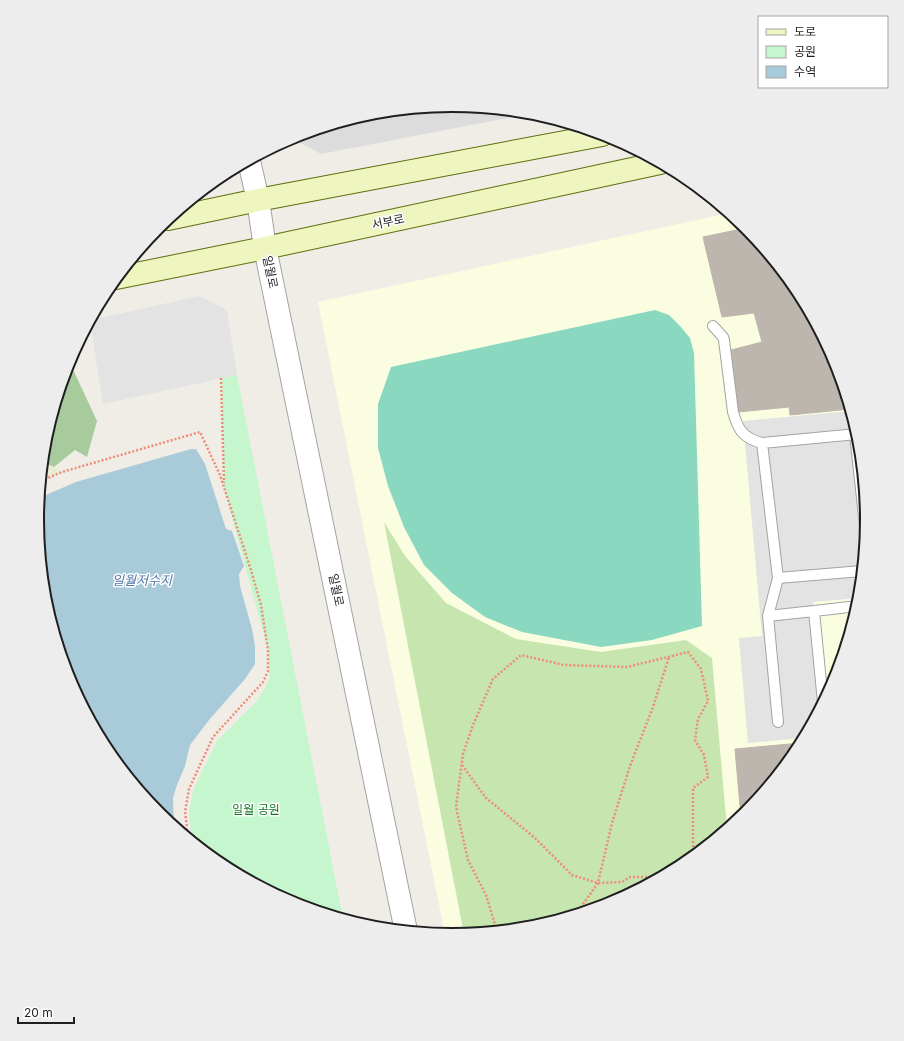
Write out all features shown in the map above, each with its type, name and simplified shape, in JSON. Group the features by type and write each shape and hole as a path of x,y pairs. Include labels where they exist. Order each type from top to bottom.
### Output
{"main road":[{"path":"181,216 258,200 591,137"},
{"name":"서부로","path":"125,276 265,248 652,165"}],"street":[{"name":"일월로","path":"250,166 258,200 265,248 405,926"}],"lane":[{"path":"713,326 724,340 732,406 736,421 741,432 750,440 762,443 851,435"},
{"path":"762,443 778,578 768,616 778,722"},
{"path":"778,578 857,571"},
{"path":"768,616 850,607"},
{"path":"814,611 822,692"}],"path":[{"path":"221,378 224,488"},
{"path":"46,479 62,472 200,432 220,475 261,605 268,650 268,671 263,682 213,737 189,789 185,812 186,829"},
{"path":"496,926 486,895 468,860 456,807 463,754 473,725 493,679 521,654 564,664 627,667 688,652 702,669 708,701 698,719 695,740 704,755 708,777 693,788 693,849"},
{"path":"581,908 598,884 612,823 630,766 653,707 669,657"},
{"path":"462,765 486,798 535,838 572,876 598,884 622,882 630,877 650,877"}],"shaded area":[{"path":"452,112 479,113 512,117 321,154 300,143 346,126 399,116"},
{"path":"722,215 759,251 791,294 805,316 829,364 846,415 852,441 857,467 860,520 857,574 852,600 846,626 829,677 805,725 791,747 759,790 721,827 679,860 656,874 608,897 558,915 532,921 479,928 444,928 318,302"},
{"path":"199,296 227,310 237,375 103,404 91,330 98,319"},
{"path":"845,411 857,467 860,520 857,574 852,599 813,602 821,694 796,739 748,743 739,638 762,636 743,421"},
{"path":"48,464 62,472 46,479"}],"green space":[{"path":"655,310 669,315 680,326 690,338 694,353 702,626 652,640 601,647 522,632 485,617 452,593 424,565 404,527 388,486 378,448 378,404 391,367"},
{"path":"73,370 97,421 87,457 75,450 54,467 48,464 52,441 58,415"},
{"name":"일월 공원","path":"237,375 342,914 296,897 248,874 225,860 190,833 189,813 191,799 195,786 217,741 258,700 270,678 268,650 224,488 221,378"},
{"path":"384,522 405,556 446,603 516,639 601,652 686,640 712,658 726,822 679,860 656,874 608,897 558,915 532,921 479,928 463,928"}],"water":[{"name":"일월저수지","path":"191,449 196,449 205,464 226,529 232,531 244,566 239,574 240,586 252,629 255,646 255,664 245,679 209,720 190,745 185,766 173,798 174,818 145,790 128,769 99,724 75,677 58,626 47,574 44,520 45,495 76,482"}],"building":[{"path":"738,230 759,251 791,294 818,340 829,364 844,410 790,415 789,407 738,412 731,350 762,342 754,313 722,317 703,237"},
{"path":"793,744 776,769 759,790 740,809 735,749"}]}
